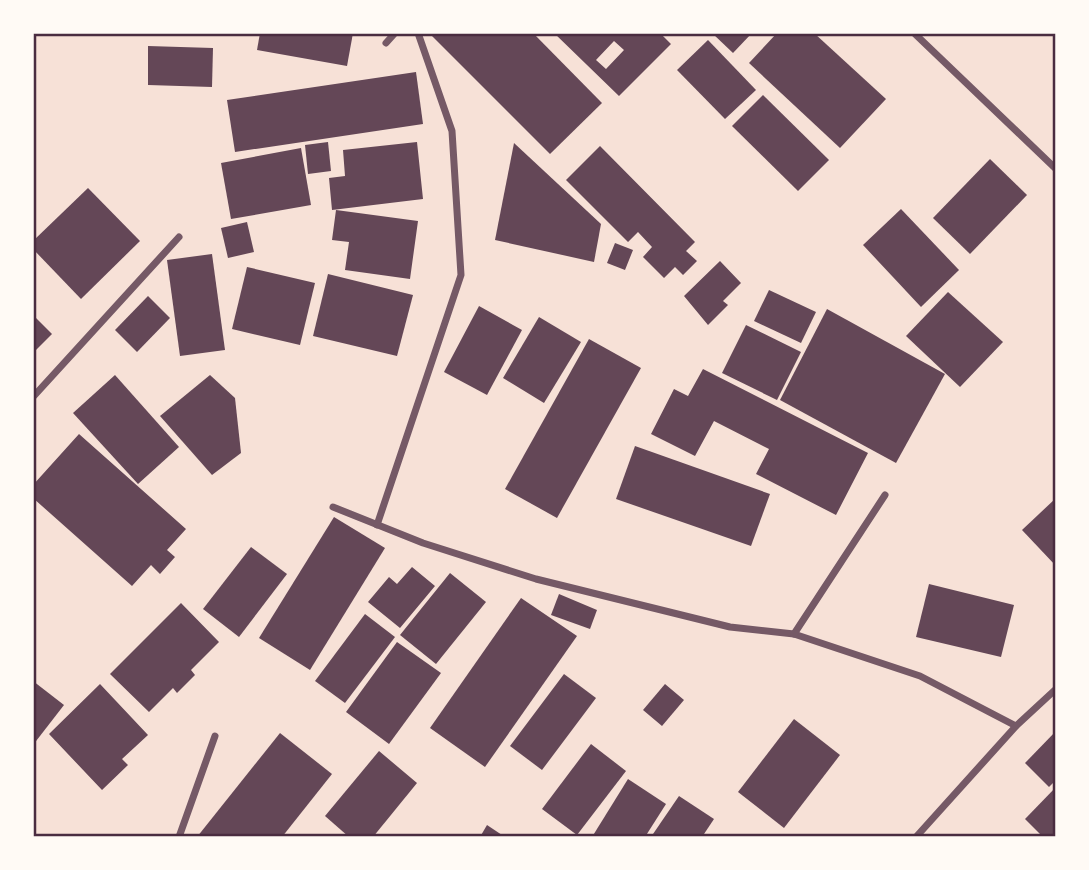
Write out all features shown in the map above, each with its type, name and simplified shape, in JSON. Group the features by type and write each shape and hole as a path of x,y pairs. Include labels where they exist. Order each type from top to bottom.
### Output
{"street":[{"path":"386,43 395,33"},
{"path":"377,525 461,275 452,131 418,33"},
{"path":"914,33 1056,169"},
{"path":"33,397 179,237"},
{"path":"794,634 885,495"},
{"path":"333,508 536,579 730,626 794,634 920,676 1016,726"},
{"path":"916,837 1016,726 1056,689"},
{"path":"179,837 215,736"}],"building":[{"path":"260,33 353,33 347,66 257,50"},
{"path":"435,33 533,33 602,103 550,154 432,36"},
{"path":"554,33 660,33 671,44 619,96","holes":["614,41 624,50 606,69 596,60"]},
{"path":"712,33 752,33 733,53"},
{"path":"777,33 814,33 886,99 840,148 749,63"},
{"path":"708,40 756,90 725,119 677,70"},
{"path":"148,46 213,48 212,87 148,85"},
{"path":"416,72 423,124 235,152 227,100"},
{"path":"763,95 829,160 798,191 732,126"},
{"path":"328,142 331,171 308,174 305,145"},
{"path":"417,142 423,199 332,210 329,178 345,176 343,150"},
{"path":"514,143 601,224 594,262 495,240"},
{"path":"600,146 695,242 686,251 697,261 683,275 675,267 664,278 643,257 652,247 638,232 628,242 566,180"},
{"path":"301,148 311,205 231,219 221,163"},
{"path":"990,159 1027,195 970,254 933,218"},
{"path":"88,188 140,241 81,299 33,249 33,241"},
{"path":"901,209 959,270 921,307 863,245"},
{"path":"336,210 418,221 410,279 345,270 349,242 332,240"},
{"path":"247,222 254,252 228,258 221,228"},
{"path":"615,243 633,250 625,270 607,263"},
{"path":"212,254 225,350 180,356 167,260"},
{"path":"720,261 741,283 723,301 728,305 708,325 684,296"},
{"path":"247,267 315,283 300,345 232,329"},
{"path":"328,274 413,295 397,356 313,336"},
{"path":"769,290 816,312 801,343 754,321"},
{"path":"948,292 1003,342 960,387 906,336"},
{"path":"148,296 170,318 137,352 115,330"},
{"path":"479,306 522,330 487,395 444,372"},
{"path":"827,309 945,374 896,463 780,400"},
{"path":"33,315 52,334 33,353"},
{"path":"539,317 581,342 544,403 503,378"},
{"path":"746,325 801,352 777,400 722,373"},
{"path":"589,339 641,368 557,518 505,489"},
{"path":"703,369 868,453 836,515 756,474 769,449 714,421 695,456 651,434 674,389 688,396"},
{"path":"115,375 179,447 138,484 73,413"},
{"path":"210,375 235,398 241,453 212,475 160,416"},
{"path":"79,434 186,529 167,550 175,557 160,574 151,565 132,586 33,498 33,485"},
{"path":"635,446 770,494 751,546 616,499"},
{"path":"1056,498 1056,566 1022,530"},
{"path":"334,517 385,548 310,670 259,638"},
{"path":"251,547 287,574 239,637 203,609"},
{"path":"412,567 435,586 400,628 368,602 389,577 397,584"},
{"path":"450,573 486,602 436,664 400,635"},
{"path":"929,584 1014,605 1001,657 916,637"},
{"path":"559,594 597,610 590,629 551,615"},
{"path":"521,598 577,636 485,767 430,728"},
{"path":"181,603 219,642 191,670 195,675 177,693 173,688 149,712 110,674"},
{"path":"365,614 395,637 345,703 315,681"},
{"path":"397,642 441,673 389,744 346,712"},
{"path":"564,674 596,698 542,770 510,746"},
{"path":"33,681 64,705 33,745"},
{"path":"100,684 148,735 122,759 128,765 102,790 49,734"},
{"path":"665,684 684,700 662,726 643,710"},
{"path":"794,719 840,755 784,828 738,792"},
{"path":"1056,731 1056,780 1049,787 1025,763"},
{"path":"280,733 332,774 282,837 197,837"},
{"path":"591,744 626,771 577,835 542,809"},
{"path":"379,751 417,783 373,837 349,837 325,816"},
{"path":"628,779 666,804 645,837 592,837"},
{"path":"1056,787 1056,837 1043,837 1025,819"},
{"path":"679,796 714,819 702,837 658,837 653,834"},
{"path":"487,825 505,837 480,837"}]}
